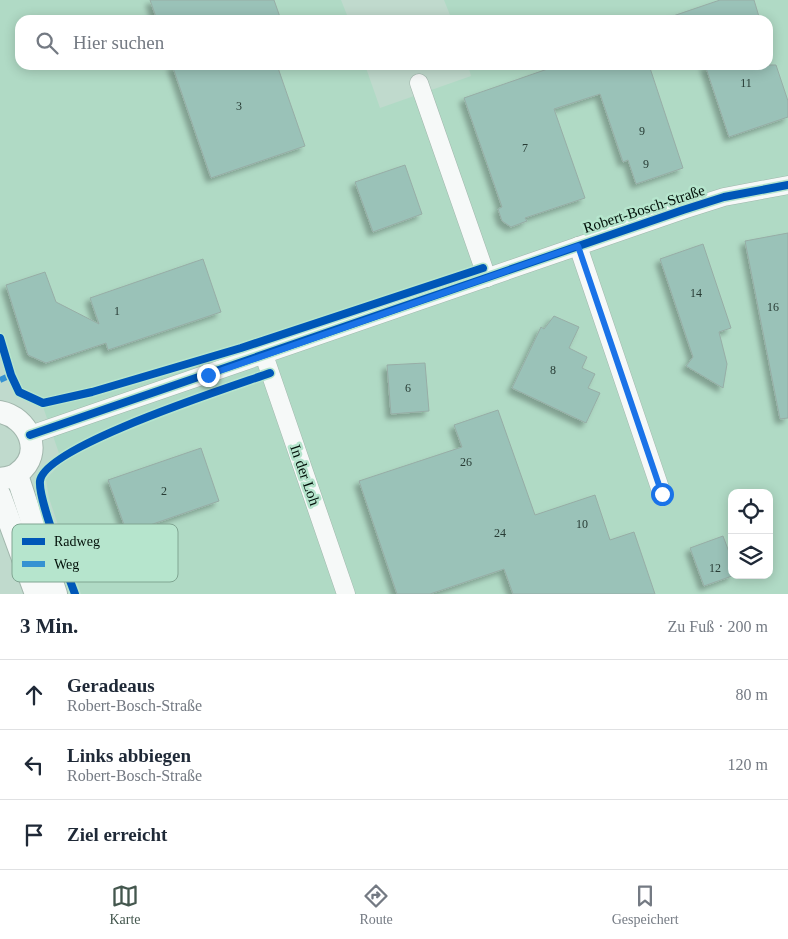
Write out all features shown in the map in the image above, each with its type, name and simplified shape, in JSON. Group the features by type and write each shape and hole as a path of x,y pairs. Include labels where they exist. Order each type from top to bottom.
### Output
{"street":[{"path":"419,83 487,278"},
{"name":"Robert-Bosch-Straße","path":"30,435 724,197 788,185"},
{"name":"Robert-Bosch-Straße","path":"578,246 662,494"},
{"name":"In der Loh","path":"264,355 346,594"},
{"path":"0,412 11,414 23,422 30,435 32,446 30,457 25,467 8,477 27,524"},
{"path":"0,496 12,529"},
{"path":"32,582 36,594"},
{"path":"51,582 56,594"}],"shaded area":[{"path":"0,0 341,0 347,15 15,15 15,70 367,70 380,108 471,76 469,70 773,70 773,15 450,15 444,0 788,0 788,594 81,594 77,582 178,582 178,524 58,524 49,498 46,479 62,462 41,401 30,398 21,390 13,376 0,331"}],"building":[{"path":"150,0 274,0 279,15 155,15"},
{"path":"720,0 754,0 758,15 676,15"},
{"path":"773,65 776,65 788,101 788,117 729,137 707,70 773,70"},
{"path":"174,70 279,70 305,146 211,178"},
{"path":"545,70 651,70 683,168 636,184 628,160 623,162 600,94 554,109 585,198 525,218 527,221 511,227 502,221 498,209 502,207 464,98"},
{"path":"405,165 422,214 373,232 355,182"},
{"path":"788,233 788,418 780,419 745,241"},
{"path":"703,244 731,328 719,332 727,364 723,388 686,366 693,357 660,259"},
{"path":"203,259 221,312 108,350 106,343 46,363 28,355 6,285 45,272 56,302 99,324 90,298"},
{"path":"554,316 579,327 569,348 587,357 582,368 595,374 588,388 600,393 586,423 512,388 541,327 544,329"},
{"path":"425,363 429,411 391,414 387,365"},
{"path":"498,410 535,515 595,495 610,540 634,532 655,594 513,594 504,569 430,594 397,594 359,481 462,447 454,425"},
{"path":"201,448 219,501 153,524 124,524 108,480"},
{"path":"723,536 728,549 728,577 704,586 690,548"}],"marked path":[{"path":"0,380 11,375"}],"cycle path":[{"path":"30,435 683,210 724,197 788,185"},
{"path":"0,338 11,375 19,392 43,403 92,392 241,348 483,268"},
{"path":"50,524 40,481 50,467 73,451 143,419 270,373"},
{"path":"71,582 75,594"}],"route":[{"path":"208,375 578,246 662,494"}]}
